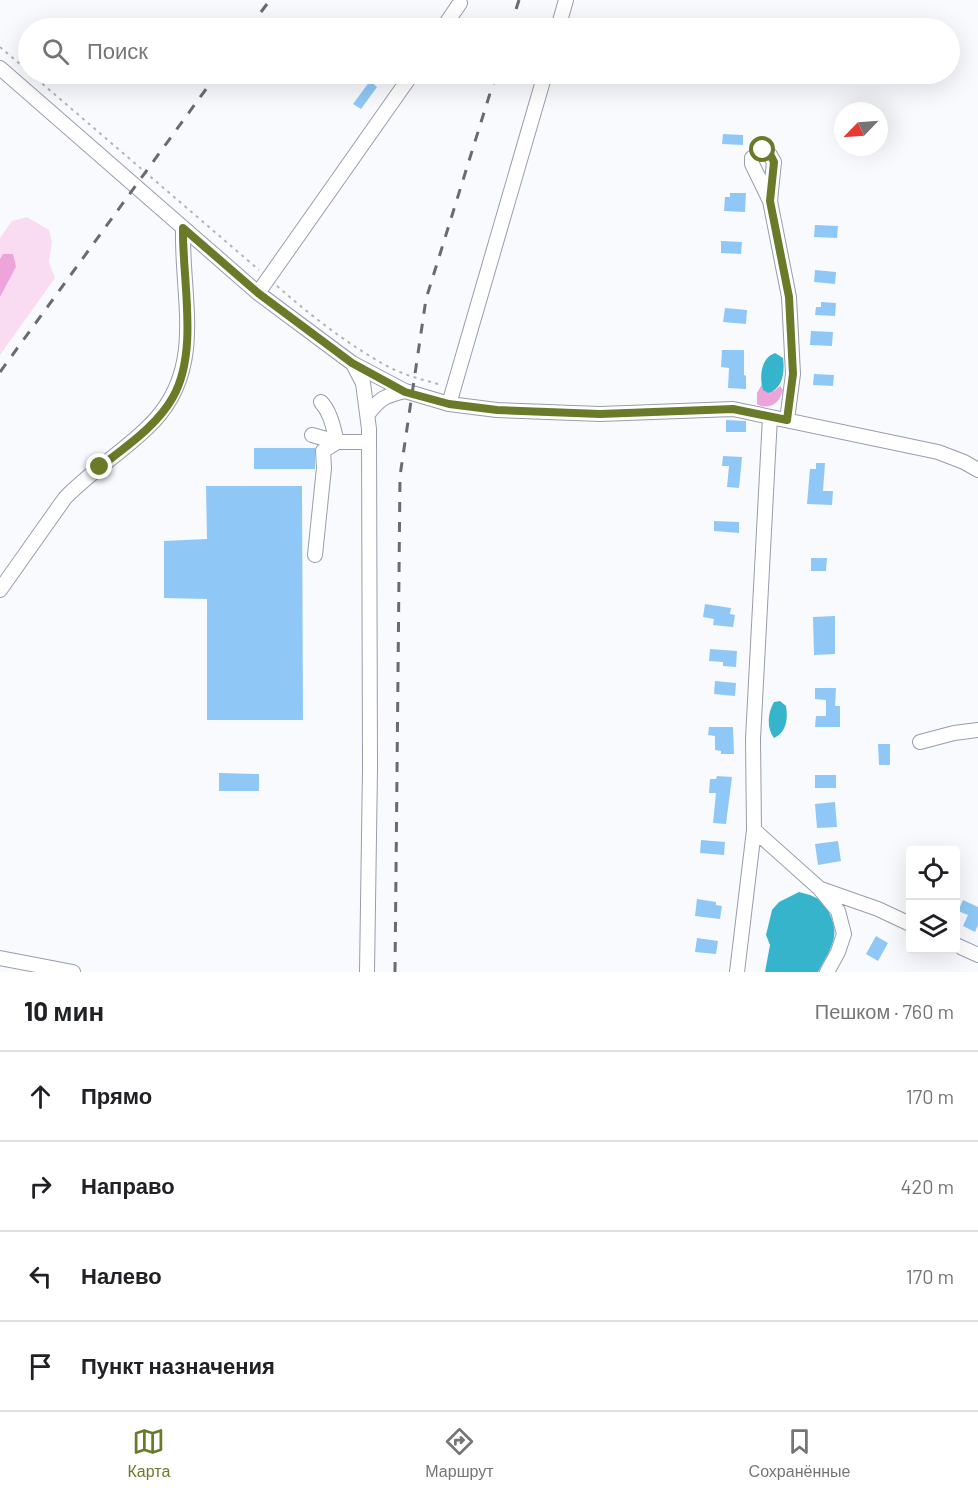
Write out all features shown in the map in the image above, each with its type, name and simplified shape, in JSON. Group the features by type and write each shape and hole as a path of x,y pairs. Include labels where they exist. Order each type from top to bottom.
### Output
{"street":[{"path":"561,18 566,0"},
{"path":"450,18 460,3"},
{"path":"0,68 18,84"},
{"path":"18,84 258,293 352,363 405,392 449,404 497,410 600,414 733,409 938,452 978,470"},
{"path":"258,293 405,84"},
{"path":"449,404 542,84"},
{"path":"770,201 789,297 793,374 787,420"},
{"path":"0,590 65,498 146,429 174,396 181,375 188,311 182,248 183,228"},
{"path":"352,363 363,383 368,414 369,442 370,768 367,972"},
{"path":"368,414 378,401 387,396 405,392"},
{"path":"321,402 331,417 337,442"},
{"path":"737,972 754,830 753,739 770,417"},
{"path":"312,435 337,442 369,442"},
{"path":"315,555 324,468 323,452 337,442"},
{"path":"920,742 954,733 978,730"},
{"path":"356,767 370,768"},
{"path":"754,830 819,888 838,911 844,934 828,972"},
{"path":"819,888 878,909 906,922"},
{"path":"960,947 978,955"},
{"path":"0,958 73,972"}],"path":[{"path":"0,47 18,62"},
{"path":"44,84 313,318 386,366 415,378 453,388"}],"shaded area":[{"path":"27,217 49,230 52,242 49,262 55,278 0,355 0,297 16,267 3,254 0,259 0,238 12,221"},
{"path":"3,254 13,254 16,267 0,297 0,259"},
{"path":"762,384 763,390 774,391 780,386 783,390 777,402 766,407 757,404 757,393"}],"water":[{"path":"775,353 783,358 784,369 780,384 768,393 763,390 762,368 770,355"},
{"path":"780,701 786,706 787,720 782,732 774,738 770,730 769,715 774,702"},
{"path":"799,892 823,901 833,922 832,945 818,972 765,972 770,945 766,935 772,910 779,902"}],"building":[{"path":"368,84 377,87 361,109 353,104"},
{"path":"723,134 743,135 743,145 722,144"},
{"path":"730,193 746,193 745,212 724,211 725,197 730,197"},
{"path":"815,225 838,226 837,238 814,237"},
{"path":"721,241 742,242 741,254 721,253"},
{"path":"815,270 836,272 835,284 814,282"},
{"path":"821,302 836,303 835,316 815,315 816,307 821,307"},
{"path":"725,308 747,310 746,324 723,322"},
{"path":"811,331 833,332 832,346 810,345"},
{"path":"722,350 744,350 746,389 728,388 729,368 721,367"},
{"path":"814,374 834,375 833,386 813,385"},
{"path":"726,420 746,421 746,432 726,432"},
{"path":"254,448 315,448 315,469 254,469"},
{"path":"723,456 742,457 739,488 727,487 729,466 722,466"},
{"path":"816,463 825,463 823,491 833,491 832,505 807,504 810,469 816,469"},
{"path":"206,486 302,486 303,720 207,720 207,599 164,598 164,541 207,539"},
{"path":"714,521 739,522 739,533 714,531"},
{"path":"811,558 827,558 826,571 811,571"},
{"path":"705,604 731,608 730,614 735,615 733,627 713,625 714,619 703,617"},
{"path":"835,616 835,654 814,655 813,617"},
{"path":"710,649 737,651 736,667 723,666 723,662 709,661"},
{"path":"715,681 736,683 735,696 714,694"},
{"path":"815,688 836,688 835,706 840,706 840,727 815,727 816,716 826,716 826,700 815,699"},
{"path":"709,727 733,727 734,754 721,754 721,751 715,750 715,736 708,735"},
{"path":"878,744 890,744 890,765 879,765"},
{"path":"219,773 259,774 259,791 219,791"},
{"path":"815,775 836,775 836,788 815,788"},
{"path":"717,776 732,777 726,824 713,823 716,793 709,793 710,779 716,779"},
{"path":"835,802 837,827 817,828 815,804"},
{"path":"701,840 725,842 724,855 700,853"},
{"path":"838,841 841,861 818,865 815,844"},
{"path":"697,899 716,902 716,905 722,906 720,919 695,916"},
{"path":"963,900 978,907 978,925 975,932 963,926 968,915 960,912"},
{"path":"876,936 888,943 878,961 866,954"},
{"path":"697,938 718,941 716,954 695,952"}],"railway":[{"path":"256,18 270,0"},
{"path":"513,18 519,0"},
{"path":"0,372 210,84"},
{"path":"395,972 400,476 426,299 493,84"}],"route":[{"path":"100,467 146,429 174,396 186,351 188,311 182,248 183,228 258,293 343,354 352,363 405,392 449,404 497,410 600,414 733,409 787,420 793,374 789,297 770,201 774,162 770,154 763,150"}]}
